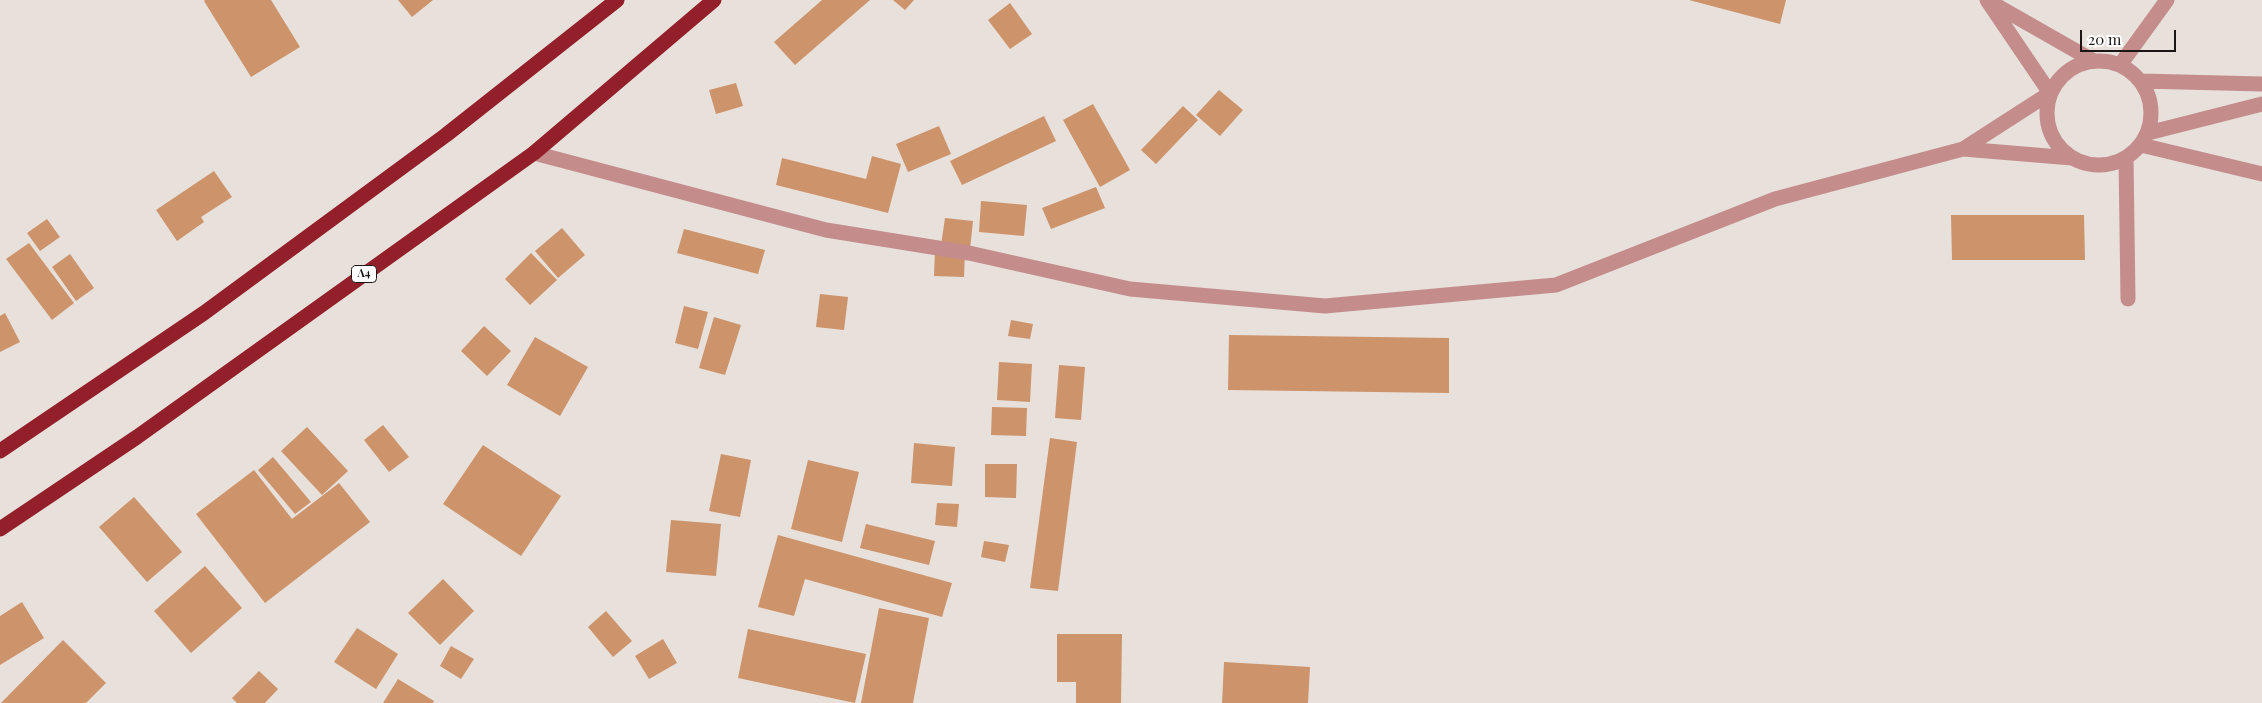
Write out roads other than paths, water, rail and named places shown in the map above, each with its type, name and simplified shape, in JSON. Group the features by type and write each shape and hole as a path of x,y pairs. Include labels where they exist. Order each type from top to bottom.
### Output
{"highway":[{"path":"0,451 212,307 446,134 618,0"},
{"name":"A4","path":"0,529 137,437 534,152 714,0"}],"street":[{"path":"2050,93 1987,0 2092,60"},
{"path":"2120,65 2167,0"},
{"path":"2092,60 2120,65 2131,71 2142,81 2148,93 2151,106 2151,120 2144,139 2126,158 2112,164 2099,166 2085,164 2072,158 2060,149 2052,137 2047,122 2046,108 2050,93 2057,81 2067,71 2079,64 2092,60"},
{"path":"2142,81 2262,84"},
{"path":"534,152 826,230 969,253 1130,289 1324,306 1556,284 1775,199 1963,149 2050,93"},
{"path":"2144,139 2262,104"},
{"path":"2144,139 2262,174"},
{"path":"1963,149 2072,158"},
{"path":"2126,158 2128,299"}]}
